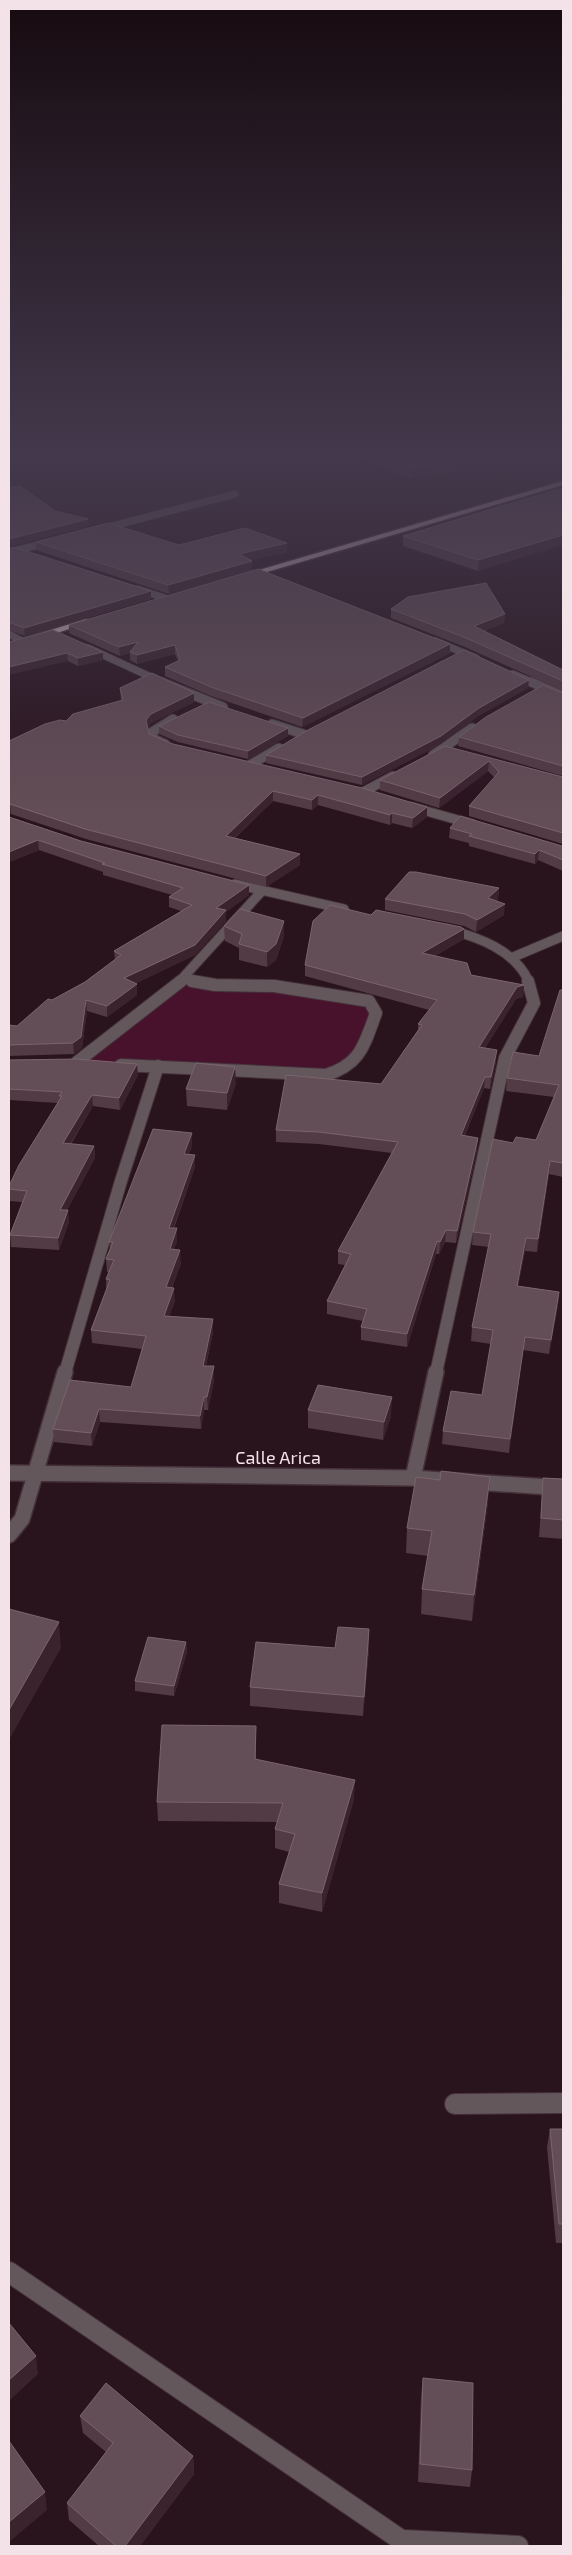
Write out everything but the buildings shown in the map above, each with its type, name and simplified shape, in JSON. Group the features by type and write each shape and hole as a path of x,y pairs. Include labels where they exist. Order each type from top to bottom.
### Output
{"highway":[{"path":"230,580 247,574"},
{"path":"147,604 174,596"},
{"path":"9,646 100,618"}],"street":[{"path":"265,574 275,578"},
{"path":"128,586 165,598"},
{"path":"54,632 62,636"},
{"path":"9,634 24,642"},
{"path":"427,638 481,660"},
{"path":"80,644 205,704 228,709"},
{"path":"455,656 463,652"},
{"path":"507,672 563,696"},
{"path":"533,692 542,687"},
{"path":"176,748 158,742 154,739 152,732 185,714"},
{"path":"428,758 444,749 482,721"},
{"path":"265,722 296,738"},
{"path":"268,770 245,764 312,729"},
{"path":"444,749 453,752"},
{"path":"372,795 358,791 403,771"},
{"path":"401,803 477,825"},
{"path":"223,881 261,892 357,912"},
{"path":"95,1063 72,1062 183,978 261,892"},
{"path":"413,1478 505,1058 534,1003 530,982 525,973 511,958 463,932 437,927"},
{"path":"511,958 563,936"},
{"path":"113,1064 331,1074 352,1064 360,1056 376,1013 369,1001 274,986 215,985 183,978"},
{"path":"9,1535 22,1519 121,1181 158,1066"},
{"name":"Calle Arica","path":"9,1473 413,1478 563,1488"},
{"path":"455,2104 563,2103"},
{"path":"9,2272 407,2543 518,2546"}],"shaded area":[{"path":"183,979 259,985 374,1008 367,1032 338,1071 77,1062"}]}
